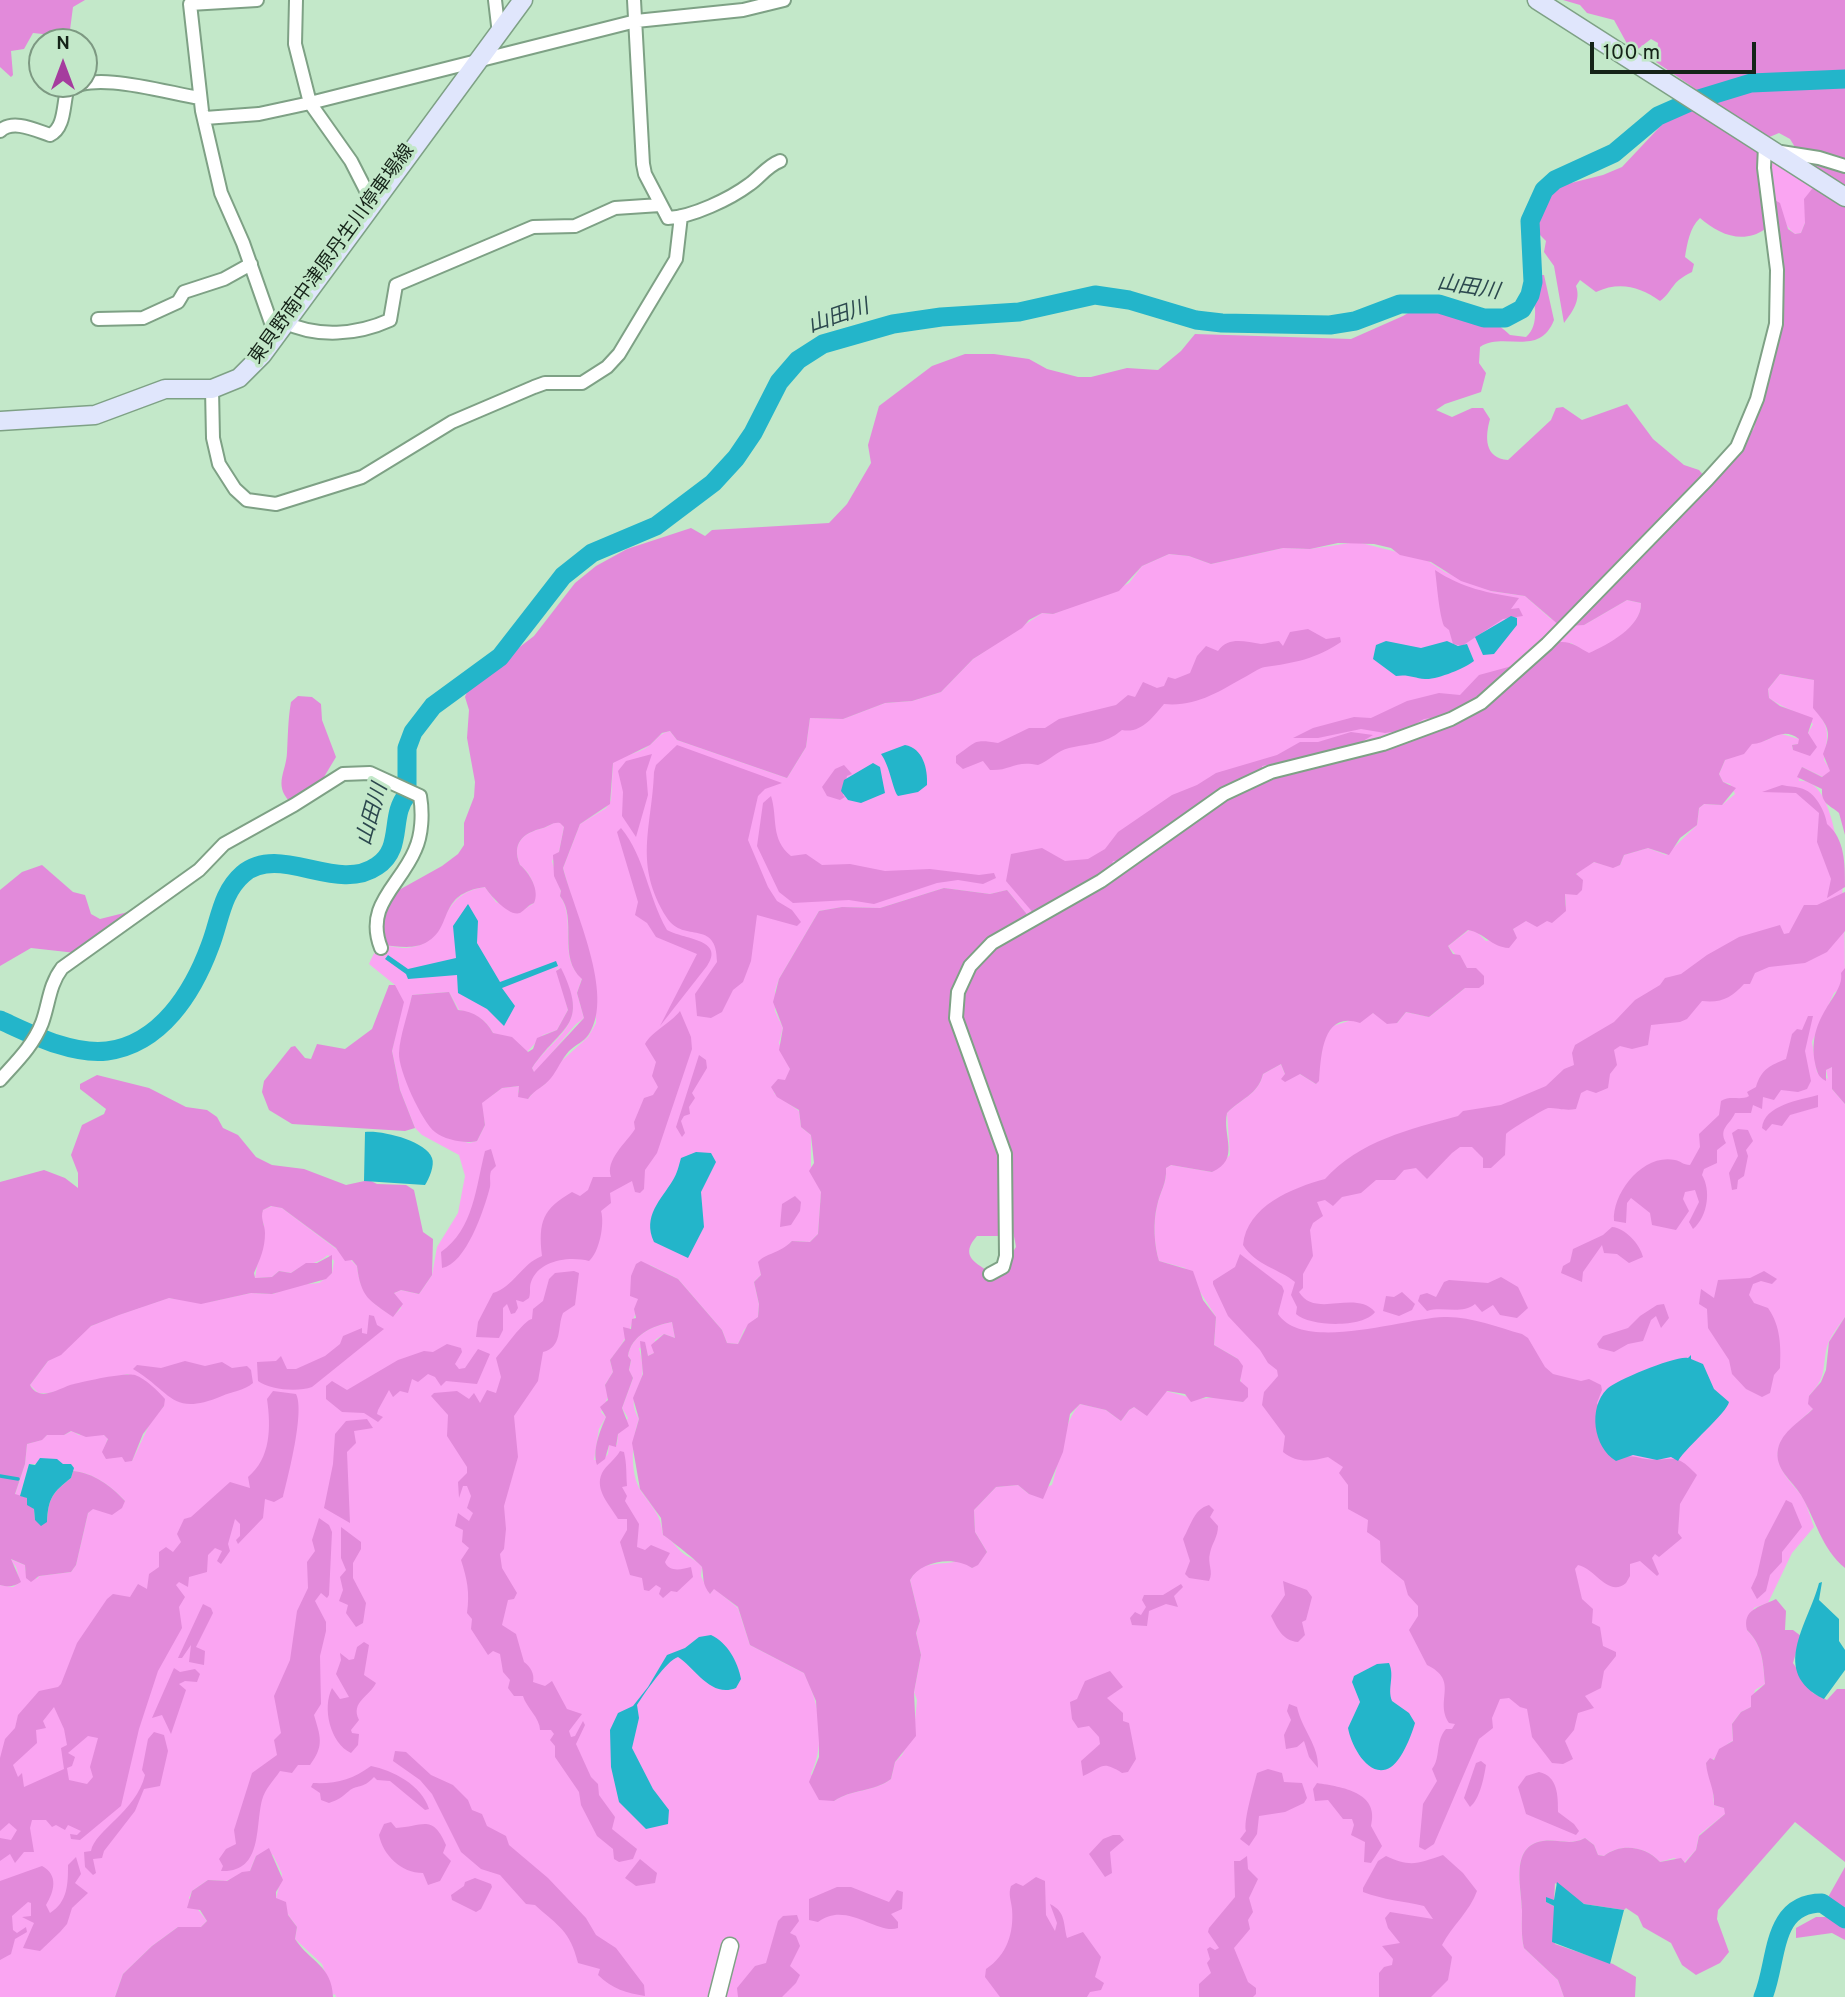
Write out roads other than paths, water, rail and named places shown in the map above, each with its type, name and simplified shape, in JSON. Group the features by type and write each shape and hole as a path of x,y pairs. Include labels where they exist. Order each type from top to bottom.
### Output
{"main road":[{"name":"東貝野南中津原丹生川停車場線","path":"0,421 94,415 165,389 212,389 232,381 248,370 523,0"},
{"path":"1537,0 1845,197"}],"street":[{"path":"257,0 190,5 200,98 225,205 280,328 330,333 358,331 377,325 390,320 394,290 401,282 533,227 575,226 615,208 660,205"},
{"path":"296,0 295,44 310,103 351,161 372,202"},
{"path":"495,0 499,54"},
{"path":"634,0 643,164 668,218 681,216 741,190 772,164 780,161"},
{"path":"205,118 259,114 310,103 636,21 743,10 784,0"},
{"path":"0,131 6,126 17,125 50,135 55,133 60,125 67,91 80,85 130,83 200,98"},
{"path":"990,1274 1003,1267 1006,1256 1005,1154 956,1018 958,992 970,965 992,943 1101,881 1224,794 1271,772 1383,744 1451,719 1481,703 1547,644 1737,447 1758,399 1776,324 1777,270 1764,169 1769,149 1819,158 1845,166"},
{"path":"212,389 214,447 219,464 235,489 247,500 276,504 362,478 465,416 545,383 582,383 607,367 619,354 676,259 681,216"},
{"path":"98,319 143,318 178,302 184,292 224,278 251,264"},
{"path":"0,1080 30,1046 42,1022 50,990 62,968 199,870 224,844 295,805 343,774 362,771 420,796 422,811 414,853 377,914 375,933 381,948"},
{"path":"717,1997 730,1946"}],"water":[{"path":"1511,616 1517,618 1517,625 1494,654 1483,655 1475,637"},
{"path":"1386,641 1421,648 1447,641 1458,646 1467,644 1474,661 1436,678 1396,676 1373,659 1376,645"},
{"path":"905,745 916,750 923,760 927,785 918,792 898,796 881,754"},
{"path":"873,763 880,767 885,793 861,803 848,800 841,791 844,780"},
{"path":"468,904 478,921 477,943 500,982 556,961 558,966 502,988 515,1006 504,1026 487,1009 458,993 457,975 408,979 406,974 385,959 388,955 408,969 456,958 453,926"},
{"path":"365,1132 403,1138 428,1152 433,1164 425,1185 364,1181"},
{"path":"696,1152 711,1153 716,1162 701,1192 704,1227 688,1258 654,1242 650,1224 654,1209 674,1178 681,1158"},
{"path":"1691,1355 1691,1359 1703,1364 1714,1389 1729,1402 1727,1407 1678,1461 1671,1457 1657,1460 1633,1455 1616,1461 1608,1455 1598,1437 1595,1416 1601,1397 1607,1389 1634,1374"},
{"path":"40,1458 57,1459 63,1464 71,1464 74,1468 71,1478 53,1496 47,1522 41,1526 35,1520 34,1509 27,1505 27,1498 20,1496 29,1464 35,1465"},
{"path":"1822,1582 1819,1600 1839,1619 1839,1641 1845,1650 1845,1670 1824,1699 1808,1688 1798,1675 1795,1662 1801,1631 1819,1583"},
{"path":"711,1635 722,1642 734,1659 741,1679 736,1688 727,1690 711,1686 678,1657 662,1671 637,1705 639,1718 632,1748 653,1789 669,1810 668,1824 646,1829 619,1802 611,1767 610,1730 618,1713 633,1706 648,1687 667,1655 685,1648 699,1637"},
{"path":"1389,1663 1392,1701 1409,1713 1415,1723 1399,1759 1383,1770 1375,1769 1362,1759 1348,1728 1360,1702 1352,1682 1354,1676 1377,1664"},
{"path":"1557,1882 1584,1904 1624,1910 1610,1964 1552,1942 1554,1906 1546,1902 1546,1897 1554,1900"}],"waterway":[{"name":"山田川","path":"0,1020 65,1047 79,1050 107,1051 126,1046 159,1027 184,998 203,963 230,890 243,874 258,866 274,864 344,875 361,873 377,866 391,851 399,812 407,795 407,748 413,732 433,706 500,657 563,576 592,553 656,526 713,483 736,458 753,433 779,382 798,360 823,344 893,324 941,317 1019,312 1095,295 1129,300 1196,320 1222,323 1330,325 1355,321 1400,304 1439,304 1484,318 1505,318 1522,309 1530,295 1533,282 1530,221 1544,190 1555,180 1614,153 1658,116 1692,101 1751,83 1845,79"},
{"path":"0,1476 18,1479"},
{"path":"1763,1997 1779,1937 1784,1924 1793,1913 1805,1906 1822,1903 1845,1919"}]}
